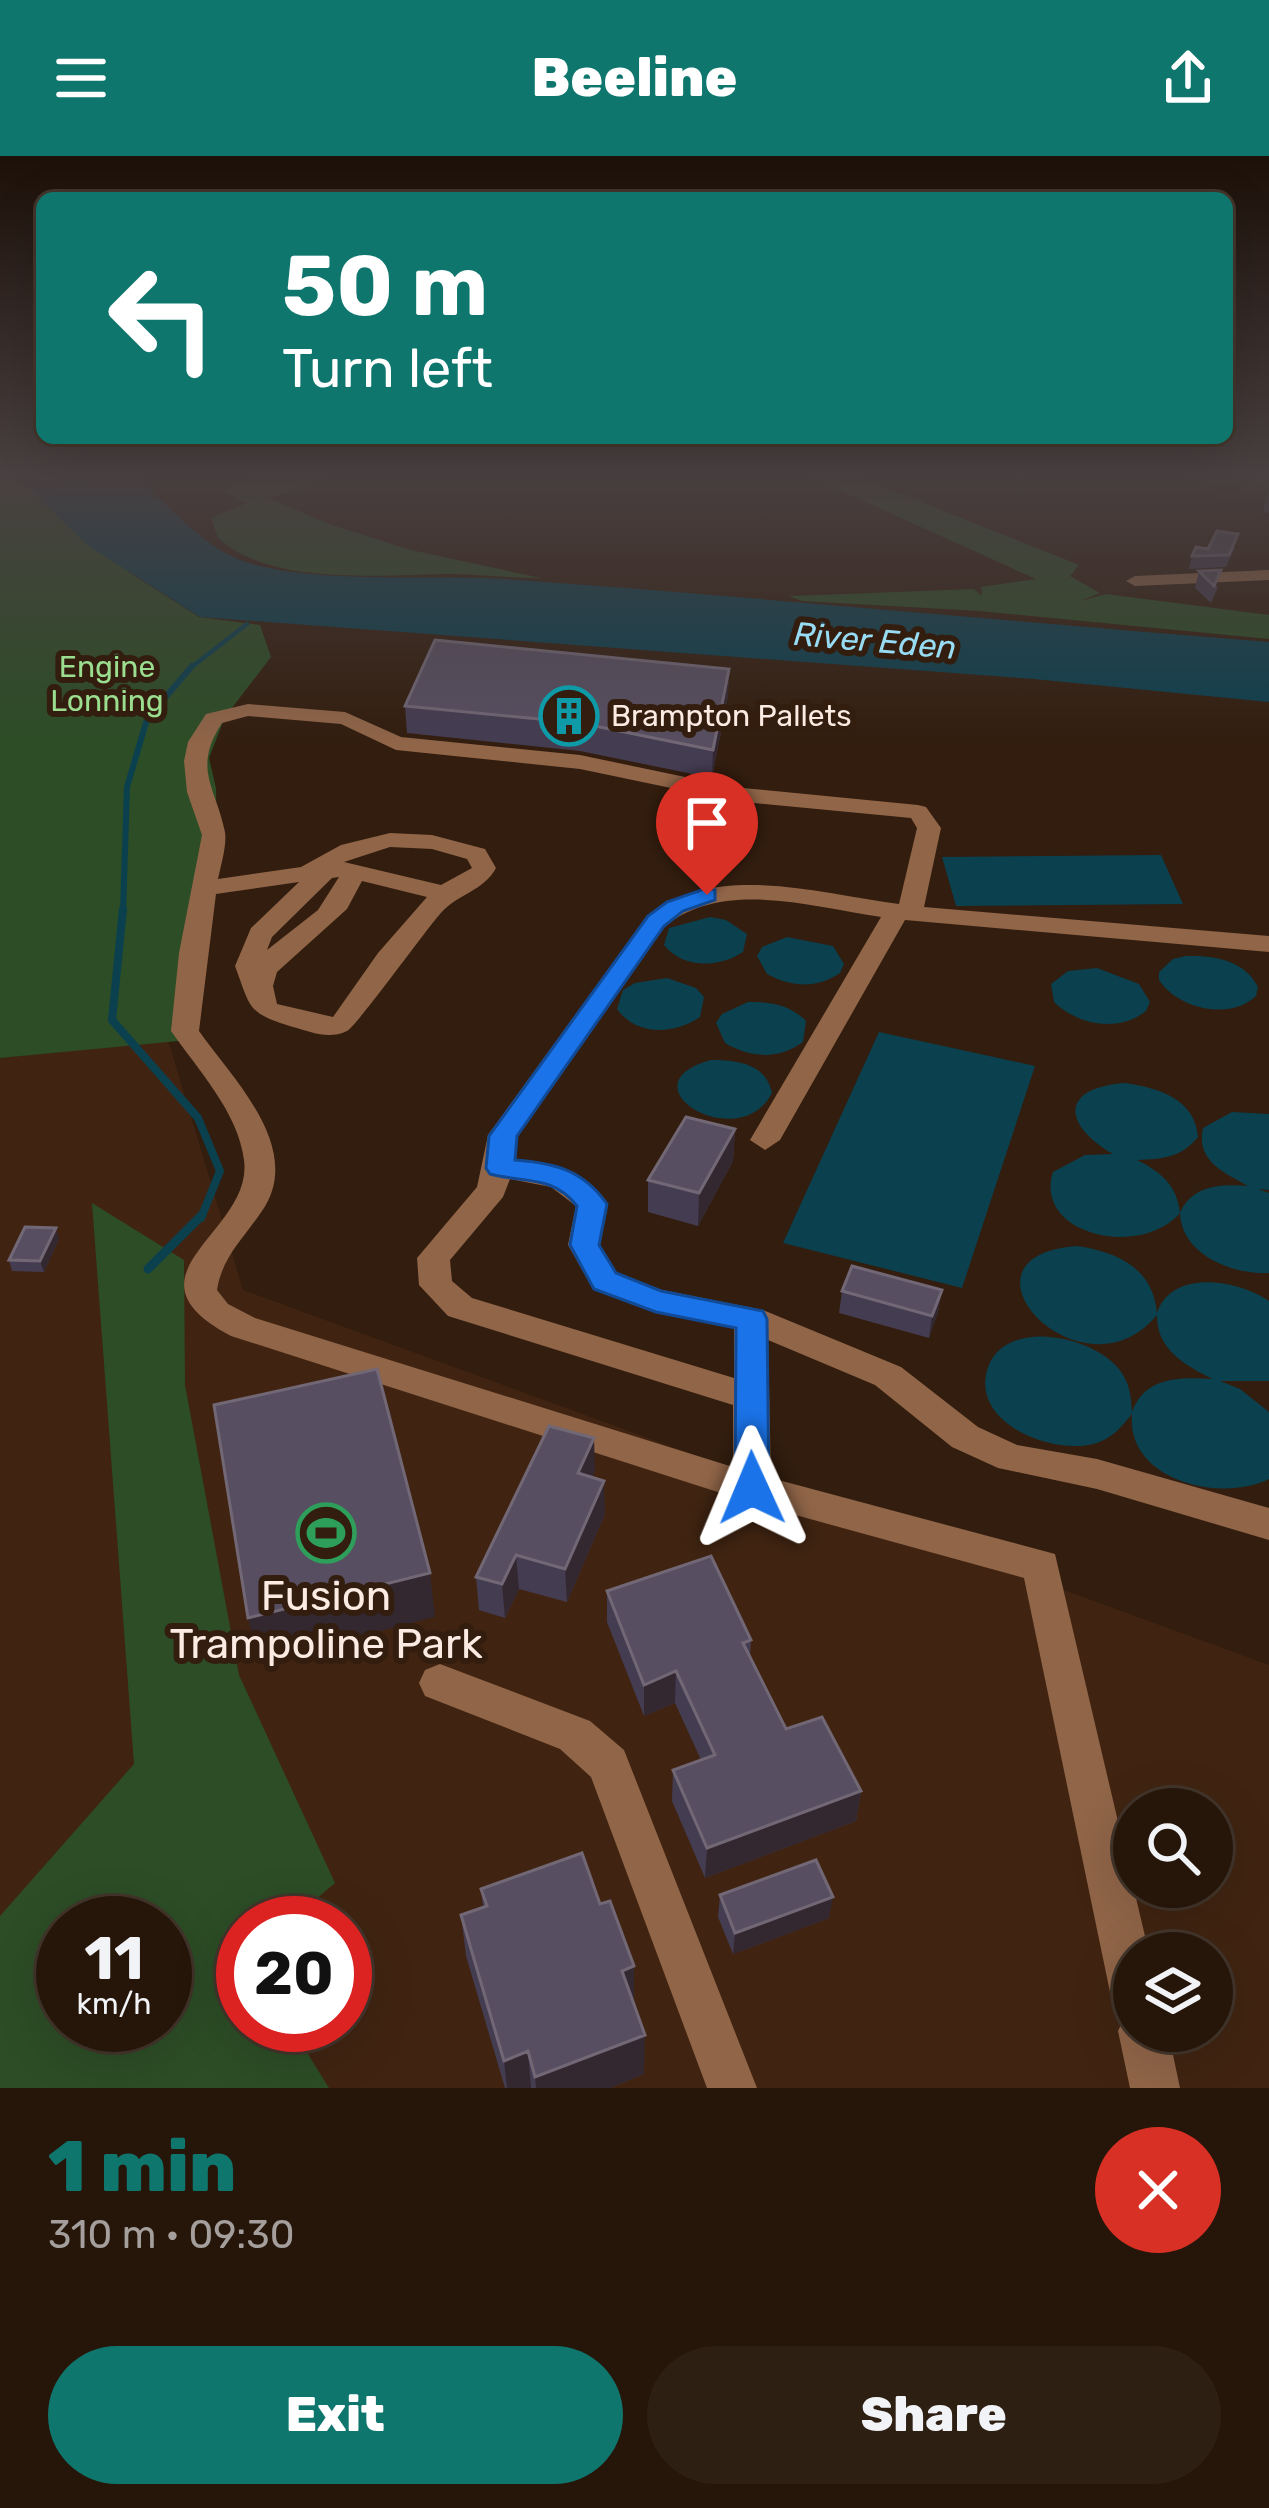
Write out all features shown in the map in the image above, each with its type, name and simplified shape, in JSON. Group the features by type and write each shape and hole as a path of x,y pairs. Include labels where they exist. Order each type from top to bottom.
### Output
{"street":[{"path":"1136,581 1269,572"},
{"path":"765,1140 903,912 929,828 926,818 918,812 684,786 558,759 439,750 386,740 345,718 248,710 214,719 199,742 195,761 198,792 214,836 192,953 185,1031 250,1124 261,1165 252,1202 199,1277 200,1292 216,1313 243,1328 752,1488 1041,1566 1121,1932"},
{"path":"382,839 424,842 476,854 484,868 479,877 445,893 338,1025 328,1028 267,1010 248,966 260,934 317,872 347,848 382,839"},
{"path":"257,990 259,977 275,957 338,905 354,869"},
{"path":"205,888 354,869 445,893"},
{"path":"750,1397 460,1307 436,1285 433,1258 492,1190 503,1136 656,921 675,907 740,890 903,912 1269,944"},
{"path":"500,1168 545,1172 574,1183 592,1204 584,1245 605,1281 656,1301 752,1319 888,1376 965,1437 1011,1458 1097,1474 1269,1524"},
{"path":"752,1319 752,1488"},
{"path":"440,1683 575,1736 608,1764 732,2088"},
{"path":"1147,2052 1155,2088"}],"shaded area":[{"path":"168,1040 243,1290 1269,1665 1269,2088 0,2088 0,1058"}],"green space":[{"name":"Engine Lonning","path":"0,565 121,565 199,617 260,625 271,657 225,717 209,758 216,788 217,866 189,1040 0,1058"},
{"path":"270,565 481,565 541,578 365,576"},
{"path":"1005,565 1079,565 1070,576 1100,593 1080,601 1106,594 1269,615 1269,639 980,611 802,601 789,596 974,589 982,596 981,587 1036,579"},
{"path":"92,1203 184,1260 185,1385 239,1675 335,1883 320,1896 216,1896 216,2052 307,2052 329,2088 0,2088 0,1916 134,1764"}],"water":[{"name":"River Eden","path":"119,565 258,565 370,577 504,579 1269,642 1269,702 1034,679 200,617"},
{"path":"1161,855 1183,904 956,906 942,857"},
{"path":"710,917 726,920 747,934 743,952 702,963 681,958 664,945 669,928"},
{"path":"787,937 833,946 844,964 840,973 804,984 767,974 757,956 762,947"},
{"path":"1186,956 1237,965 1258,987 1256,996 1219,1010 1179,998 1159,980 1159,972 1173,959"},
{"path":"1097,968 1139,984 1150,1002 1146,1011 1123,1022 1098,1023 1074,1016 1054,1002 1051,984 1068,971"},
{"path":"667,978 696,988 704,997 700,1017 679,1027 656,1030 634,1024 617,1009 623,990"},
{"path":"748,1002 779,1005 800,1015 806,1021 803,1042 764,1055 725,1043 716,1023 722,1014"},
{"path":"879,1032 1035,1066 962,1288 783,1243"},
{"path":"711,1060 757,1069 772,1093 756,1111 736,1118 695,1110 682,1098 678,1085 686,1071"},
{"path":"1125,1083 1162,1092 1183,1105 1198,1137 1178,1153 1137,1160 1166,1181 1180,1213 1162,1227 1117,1237 1074,1225 1059,1211 1051,1194 1053,1172 1085,1155 1113,1154 1084,1131 1076,1110 1088,1092"},
{"path":"1232,1112 1269,1114 1269,1190 1258,1189 1269,1193 1269,1273 1225,1266 1199,1251 1189,1240 1180,1213 1200,1192 1218,1186 1248,1186 1208,1157 1203,1128"},
{"path":"1077,1246 1131,1265 1149,1285 1157,1313 1177,1289 1207,1282 1241,1288 1269,1301 1269,1381 1220,1381 1240,1389 1269,1412 1269,1479 1227,1488 1181,1481 1144,1456 1134,1437 1132,1414 1108,1438 1081,1446 1042,1441 1023,1433 994,1409 986,1393 986,1375 994,1356 1007,1344 1026,1338 1068,1340 1106,1357 1126,1379 1132,1412 1155,1385 1177,1379 1213,1379 1167,1347 1157,1315 1126,1339 1094,1344 1063,1336 1038,1318 1023,1296 1022,1274 1038,1256"}],"building":[{"path":"1221,570 1214,586 1199,571"},
{"path":"435,640 729,669 713,750 580,723 405,706"},
{"path":"686,1117 735,1129 699,1193 648,1180"},
{"path":"25,1227 56,1228 40,1261 9,1260"},
{"path":"852,1266 942,1290 932,1316 842,1291"},
{"name":"Fusion Trampoline Park","path":"377,1369 430,1573 248,1618 214,1405"},
{"path":"549,1426 594,1438 578,1473 604,1481 565,1569 516,1555 502,1584 476,1577"},
{"path":"711,1556 751,1640 743,1643 786,1729 822,1717 861,1791 707,1848 673,1770 715,1755 676,1671 644,1685 607,1591"},
{"path":"582,1853 600,1904 610,1901 634,1966 622,1971 645,2035 535,2077 528,2051 504,2061 461,1915 487,1906 481,1889"},
{"path":"816,1860 833,1897 735,1933 720,1895"}],"waterway":[{"path":"190,668 247,624"},
{"path":"123,912 127,787 147,719 190,668"},
{"path":"123,909 112,1020 198,1118 220,1171 201,1218"},
{"path":"148,1269 202,1215"}],"place":[{"name":"Brampton Pallets","path":"569,716"},
{"name":"Fusion Trampoline Park","path":"326,1533"}],"route":[{"path":"707,895 675,907 656,921 503,1136 500,1168 545,1172 574,1183 592,1204 584,1245 605,1281 656,1301 752,1319 752,1488"}]}
